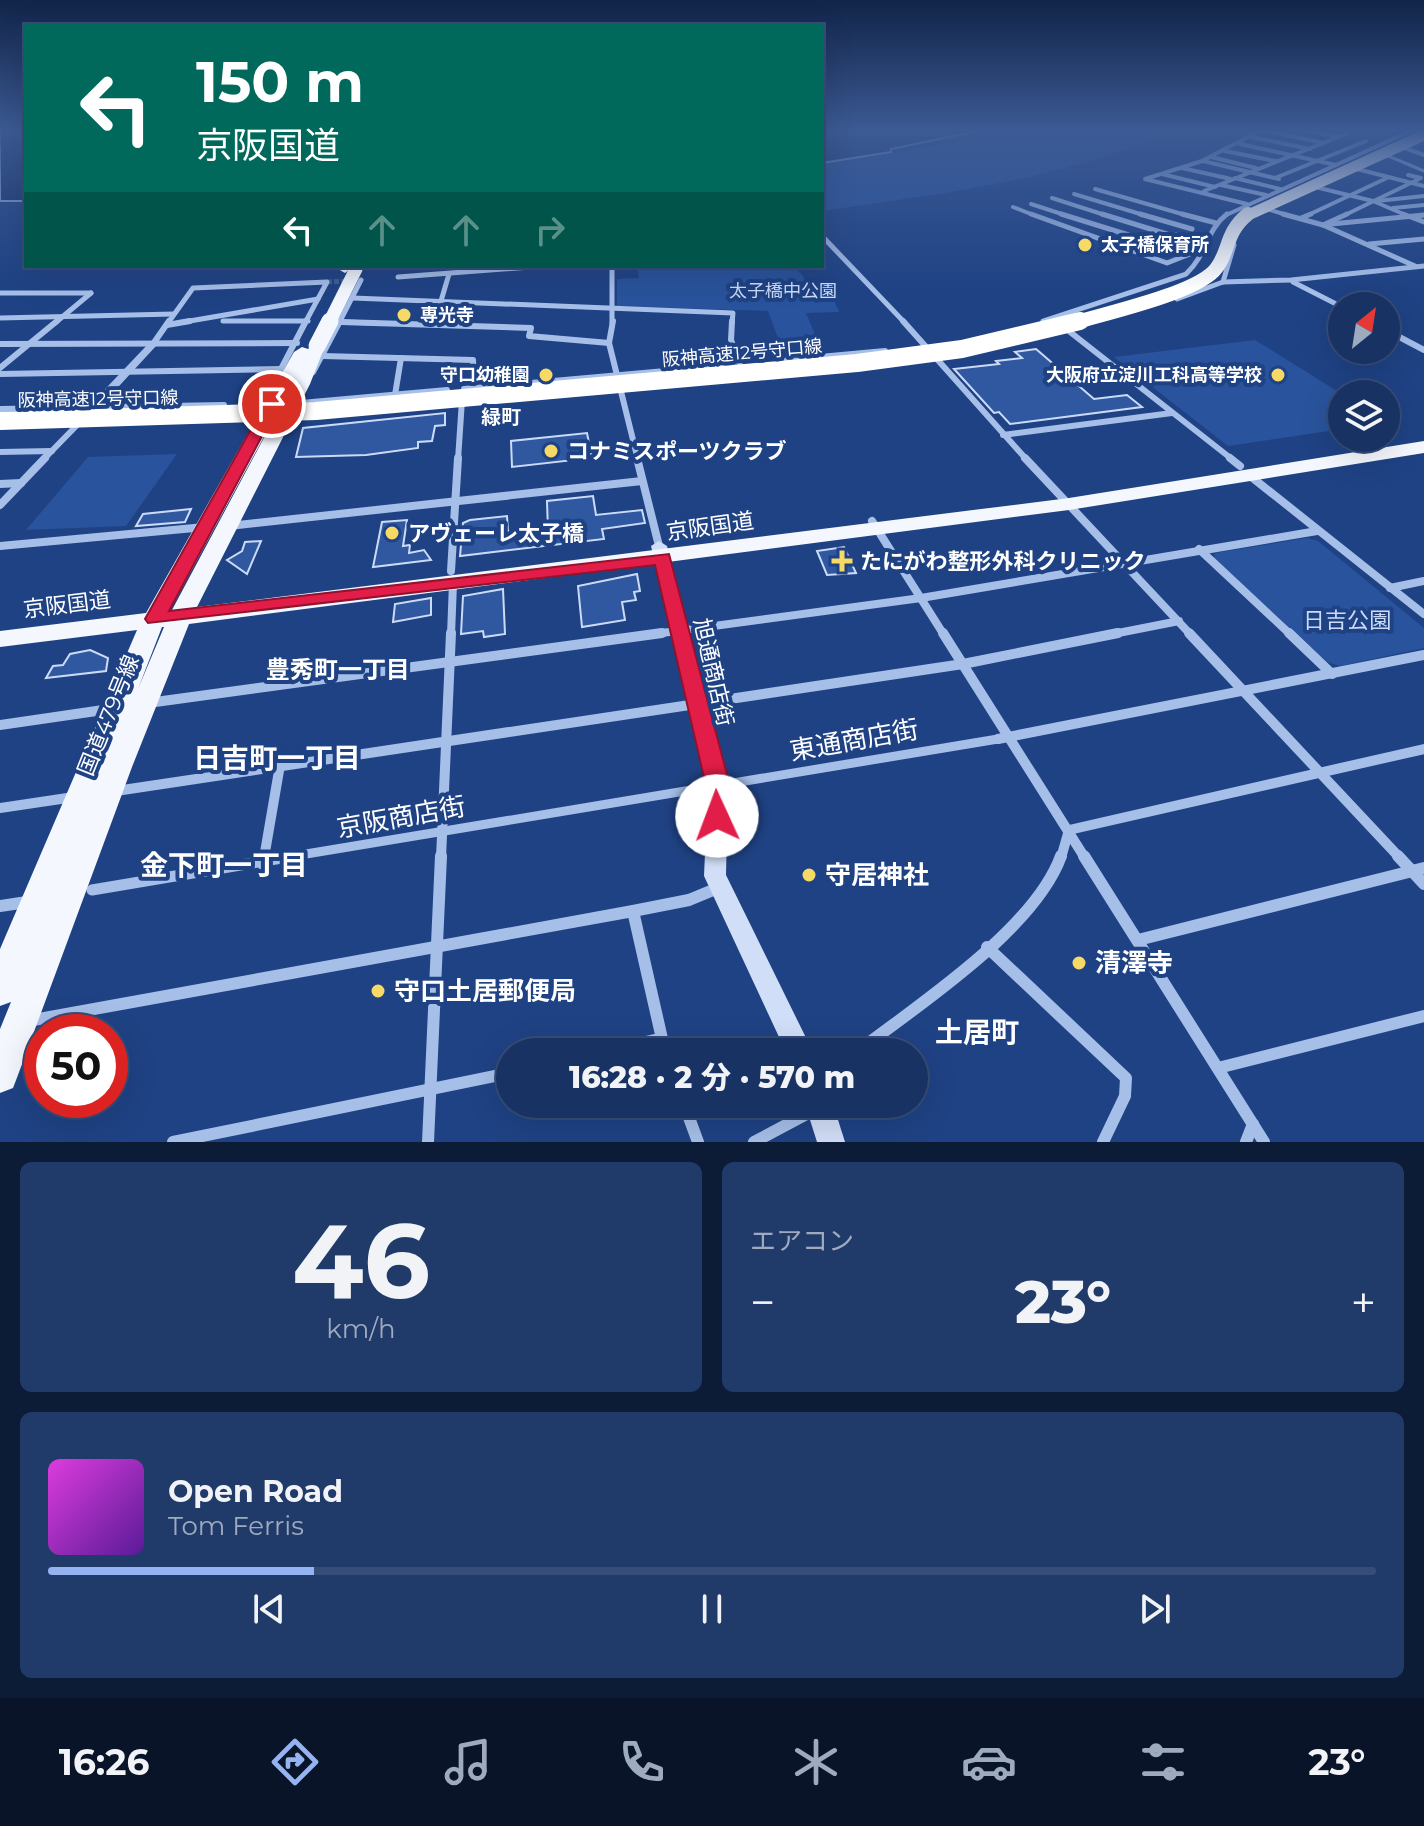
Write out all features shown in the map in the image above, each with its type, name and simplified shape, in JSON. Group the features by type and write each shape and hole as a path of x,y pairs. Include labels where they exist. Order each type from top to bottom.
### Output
{"highway":[{"name":"阪神高速12号守口線","path":"0,412 234,409 407,398 853,357 981,339 1076,316 1179,282 1207,262 1219,229 1231,215 1307,183"},
{"name":"阪神高速12号守口線","path":"0,424 244,415 405,404 857,363 999,342 1083,321 1198,283 1219,265 1233,226 1249,213 1316,183"},
{"path":"311,348 346,268"},
{"path":"311,348 359,273"},
{"name":"国道479号線","path":"0,989 36,901 94,794 171,610 277,412 290,377 311,348"},
{"name":"京阪国道","path":"0,625 662,558 1244,470 1420,448"},
{"name":"京阪国道","path":"0,639 171,610"},
{"name":"国道479号線","path":"0,1075 10,1024 81,892 94,794"}],"main road":[{"name":"旭通商店街","path":"662,558 696,707 718,786 715,876 718,888"},
{"path":"718,888 793,1038"},
{"path":"824,1118 831,1142"}],"street":[{"path":"1164,183 1323,225 1424,268"},
{"path":"1204,183 1267,196"},
{"path":"1203,192 1223,183"},
{"path":"1254,183 1281,189"},
{"path":"1134,251 1213,223 1295,183"},
{"path":"1297,183 1373,201 1424,222"},
{"path":"1223,282 1228,277 1237,231 1250,216 1321,183"},
{"path":"1301,218 1375,183"},
{"path":"1323,225 1408,183"},
{"path":"1095,189 1213,223"},
{"path":"1074,194 1192,229"},
{"path":"1373,201 1424,196"},
{"path":"1052,198 1199,244"},
{"path":"1013,207 1167,263 1190,254 1031,204"},
{"path":"1390,208 1424,205"},
{"path":"1080,233 1155,206"},
{"path":"1323,225 1424,215"},
{"path":"0,412 93,408 277,412 395,395 925,347 1054,318 1186,274 1201,260 1213,223"},
{"path":"824,238 1003,435 1418,869 1424,884"},
{"path":"1367,244 1424,239"},
{"path":"0,424 77,425 463,403 935,361 1067,330 1223,282 1291,280 1416,266"},
{"path":"398,277 520,268"},
{"path":"612,268 615,308 609,343 619,373 620,389 662,558"},
{"path":"311,348 341,322 353,298 359,273"},
{"path":"441,301 449,274"},
{"path":"1291,280 1328,300"},
{"path":"0,505 153,344 193,288 327,282 308,321 311,348"},
{"path":"0,293 91,293 0,368"},
{"path":"353,298 733,313 731,340 740,365"},
{"path":"199,322 318,299"},
{"path":"462,325 469,303"},
{"path":"273,320 290,304"},
{"path":"0,318 174,314"},
{"path":"1054,318 1424,614"},
{"path":"167,325 308,321"},
{"path":"341,322 531,328 529,336 609,343"},
{"path":"1400,337 1424,350"},
{"path":"0,344 311,348 401,358 473,360 474,388"},
{"path":"395,395 401,358"},
{"path":"0,374 127,372 290,377"},
{"path":"428,1142 452,577 463,403 461,389"},
{"path":"1003,435 1172,413"},
{"path":"0,452 52,451"},
{"path":"0,546 216,527 642,481"},
{"path":"0,484 22,483"},
{"path":"875,525 963,664 1004,738 1069,830 1264,1142"},
{"path":"0,725 921,598 1317,531"},
{"path":"1199,549 1332,674"},
{"path":"1390,588 1424,581"},
{"path":"0,808 696,707 963,664 1179,621"},
{"path":"1004,738 1424,655"},
{"name":"東通商店街","path":"718,786 1004,738"},
{"path":"1069,830 1424,749"},
{"path":"263,864 280,765"},
{"name":"京阪商店街","path":"81,892 718,786"},
{"path":"874,1038 987,947 1035,900 1057,869 1069,830"},
{"path":"1138,940 1418,869"},
{"path":"10,1024 633,911 689,900 718,888"},
{"path":"0,906 36,901"},
{"path":"633,911 660,1038"},
{"path":"987,947 1126,1078 1125,1096 1103,1142"},
{"path":"1218,1068 1424,1016"},
{"path":"180,1141 496,1076"},
{"path":"689,1118 698,1142"},
{"path":"754,1142 797,1118"},
{"path":"1246,1142 1253,1124"}],"green space":[{"path":"824,183 998,183 824,211"},
{"name":"太子橋中公園","path":"637,268 796,268 813,288 829,288 839,312 806,313 817,339 779,341 768,311 617,306 617,279 639,278"},
{"path":"1255,340 1328,385 1328,431 1228,446 1114,357"},
{"path":"177,454 126,526 26,530 88,457"},
{"name":"日吉公園","path":"1307,538 1318,541 1424,628 1424,648 1340,666 1327,662 1214,558 1215,553"}],"shaded area":[{"path":"0,183 24,183 24,201 0,201"}],"building":[{"path":"1036,349 1094,399 1127,395 1142,407 1010,424 999,412 994,413 954,369 999,364 996,361 1022,358 1015,352"},
{"path":"445,413 445,425 435,426 432,441 418,442 418,448 366,455 296,457 303,428"},
{"name":"コナミスポーツクラブ","path":"587,433 592,458 512,467 511,441"},
{"path":"593,496 596,515 642,510 645,523 602,529 604,539 460,556 463,523 507,516 508,532 522,531 522,536 548,532 547,501"},
{"path":"191,509 185,522 136,526 143,514"},
{"name":"アヴェーレ太子橋","path":"407,520 403,546 410,545 409,553 424,550 431,560 373,567 382,522"},
{"path":"261,541 247,574 227,560 242,551 245,542"},
{"name":"たにがわ整形外科クリニック","path":"844,547 856,573 827,575 817,551"},
{"path":"637,574 640,591 634,592 636,600 622,602 625,620 582,627 578,586"},
{"path":"503,589 505,634 484,637 483,631 461,634 463,596"},
{"path":"431,598 431,615 393,622 395,604"},
{"path":"90,650 108,658 106,671 46,678 53,666 63,665 70,654"}],"tunnel":[{"path":"327,282 354,281"}],"place":[{"name":"太子橋保育所","path":"1085,245"},
{"name":"専光寺","path":"404,315"},
{"name":"守口幼稚園","path":"546,375"},
{"name":"大阪府立淀川工科高等学校","path":"1278,375"},
{"name":"コナミスポーツクラブ","path":"551,451"},
{"name":"アヴェーレ太子橋","path":"392,533"},
{"name":"たにがわ整形外科クリニック","path":"842,561"},
{"name":"守居神社","path":"809,875"},
{"name":"清澤寺","path":"1079,963"},
{"name":"守口土居郵便局","path":"378,991"}],"district":[{"name":"緑町","path":"501,417"},
{"name":"豊秀町一丁目","path":"338,670"},
{"name":"日吉町一丁目","path":"277,758"},
{"name":"金下町一丁目","path":"224,865"},
{"name":"土居町","path":"977,1032"}],"route":[{"path":"272,404 154,619 662,558 696,707 718,786 717,816"}]}
